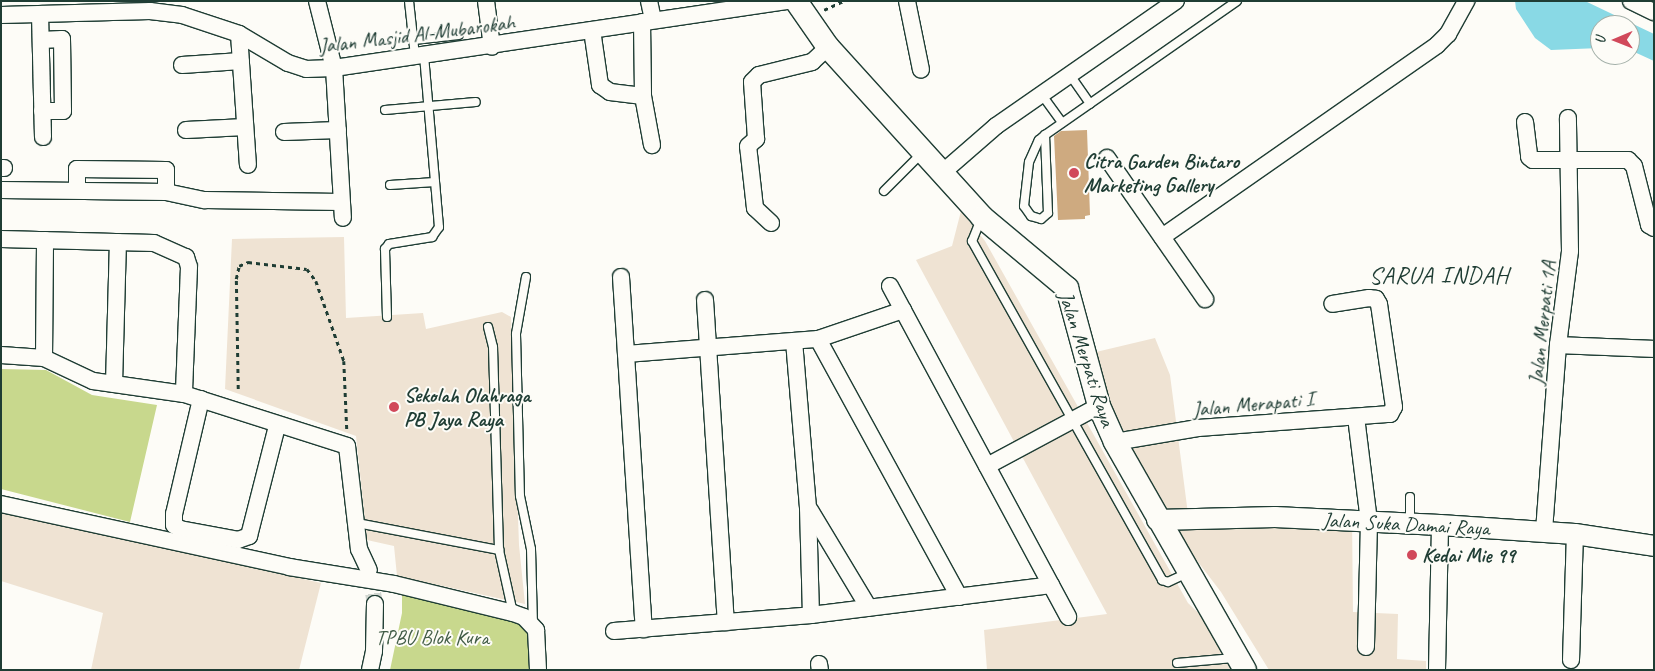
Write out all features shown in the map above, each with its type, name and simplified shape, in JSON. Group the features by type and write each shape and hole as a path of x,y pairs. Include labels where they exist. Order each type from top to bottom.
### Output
{"main road":[{"name":"Jalan Merpati Raya","path":"796,1 828,47 982,217 1067,288 1099,406 1115,442 1157,520 1242,664"}],"street":[{"path":"1,190 166,192 205,200 342,210 334,68 317,1"},
{"path":"486,1 492,47"},
{"path":"649,1 643,96 652,145"},
{"name":"Jalan Masjid Al-Mubarokah","path":"9,10 40,14 150,11 174,8 239,34 288,63 306,69 334,68 420,58 738,5 788,1"},
{"path":"907,1 921,70"},
{"path":"942,173 996,126 1176,1"},
{"path":"1162,237 1437,45 1448,34 1466,1"},
{"path":"1631,1 1654,12"},
{"path":"40,14 41,40 62,40 63,111 42,111 43,137"},
{"path":"592,30 600,85 610,92 643,96"},
{"path":"239,34 248,164"},
{"path":"771,223 755,208 748,146 756,140 752,82 759,75 812,62 828,47"},
{"path":"182,65 241,61"},
{"name":"Jalan Merpati 1A","path":"1544,531 1558,345 1570,251 1568,118"},
{"path":"1525,122 1529,157 1536,161 1570,158 1628,160 1634,166 1649,225 1654,228"},
{"path":"186,130 245,128"},
{"path":"284,132 338,130"},
{"path":"1107,158 1205,298"},
{"path":"1,239 154,243 186,257 189,267 184,394"},
{"path":"44,358 45,240"},
{"path":"114,384 118,242"},
{"path":"621,277 644,629"},
{"path":"890,286 1068,617"},
{"name":"Jalan Merapati I","path":"1115,442 1198,428 1356,417 1393,411 1380,304 1376,298 1369,298 1332,304"},
{"path":"705,300 726,622"},
{"path":"626,354 818,339 903,310"},
{"path":"818,339 959,596"},
{"path":"794,341 808,508 811,615"},
{"path":"1558,345 1654,349"},
{"path":"1,355 44,358 93,381 184,394 277,426 347,446 360,550 369,570"},
{"path":"201,399 174,514 174,524 180,529 238,540 249,536 277,426"},
{"path":"987,466 1099,406"},
{"path":"1356,417 1369,522 1366,647"},
{"path":"1,504 289,567 394,584 513,613 533,624 539,646 538,670"},
{"path":"808,508 869,608"},
{"name":"Jalan Suka Damai Raya","path":"1157,520 1275,517 1440,525 1575,534 1654,546"},
{"path":"1437,670 1440,525"},
{"path":"1572,660 1575,534"},
{"path":"614,631 811,615 1051,585"},
{"path":"370,670 374,651 375,604"}],"lane":[{"path":"387,317 385,249 389,244 437,234 429,106 420,58 414,40 410,1"},
{"path":"1045,135 1048,213 1041,220 1031,216 1024,206 1029,162 1039,140 1045,135 1062,123 1237,1"},
{"path":"414,40 459,35"},
{"path":"1070,75 1090,104"},
{"path":"1042,95 1062,123"},
{"path":"385,110 476,102"},
{"path":"884,191 923,152"},
{"path":"390,185 435,182"},
{"path":"982,217 972,241 1162,580 1168,582 1188,572"},
{"path":"526,277 516,334 520,496 530,549 533,624"},
{"path":"488,327 493,347 499,550 513,613"},
{"path":"1410,497 1410,524"},
{"path":"357,523 499,550"},
{"path":"1177,662 1242,664"}],"path":[{"path":"238,389 236,279 239,266 248,262 307,269 316,281 344,361 347,446"}],"shaded area":[{"path":"961,211 985,241 1188,603 1211,625 1234,670 987,670 984,630 1107,614 916,260 952,246"},
{"name":"Sekolah Olahraga PB Jaya Raya","path":"344,237 346,318 423,313 426,329 502,312 511,317 519,545 525,604 397,576 394,546 367,540 356,436 225,389 232,239"},
{"path":"1155,338 1170,375 1188,514 1352,519 1353,612 1398,614 1397,659 1426,661 1426,670 1269,670 1221,592 1162,515 1107,408 1096,352"},
{"path":"1,510 321,583 299,670 91,670 103,613 1,581"}],"green space":[{"path":"1,369 46,370 92,395 157,405 130,522 1,489"},
{"name":"TPBU Blok Kura","path":"402,593 513,620 526,627 533,647 532,670 390,670 402,613"}],"water":[{"path":"1515,1 1585,1 1614,15 1590,15 1590,48 1551,50 1535,38 1516,9"},
{"path":"1640,27 1654,34 1654,61 1640,55"}],"building":[{"name":"Citra Garden Bintaro Marketing Gallery","path":"1087,130 1090,215 1085,216 1085,219 1058,220 1054,136 1061,131"}],"tunnel":[{"path":"369,570 375,604"}],"place":[{"name":"Citra Garden Bintaro Marketing Gallery","path":"1074,173"},
{"name":"Sekolah Olahraga PB Jaya Raya","path":"394,407"},
{"name":"Kedai Mie 99","path":"1412,555"}],"district":[{"name":"SARUA INDAH","path":"1439,276"}]}
